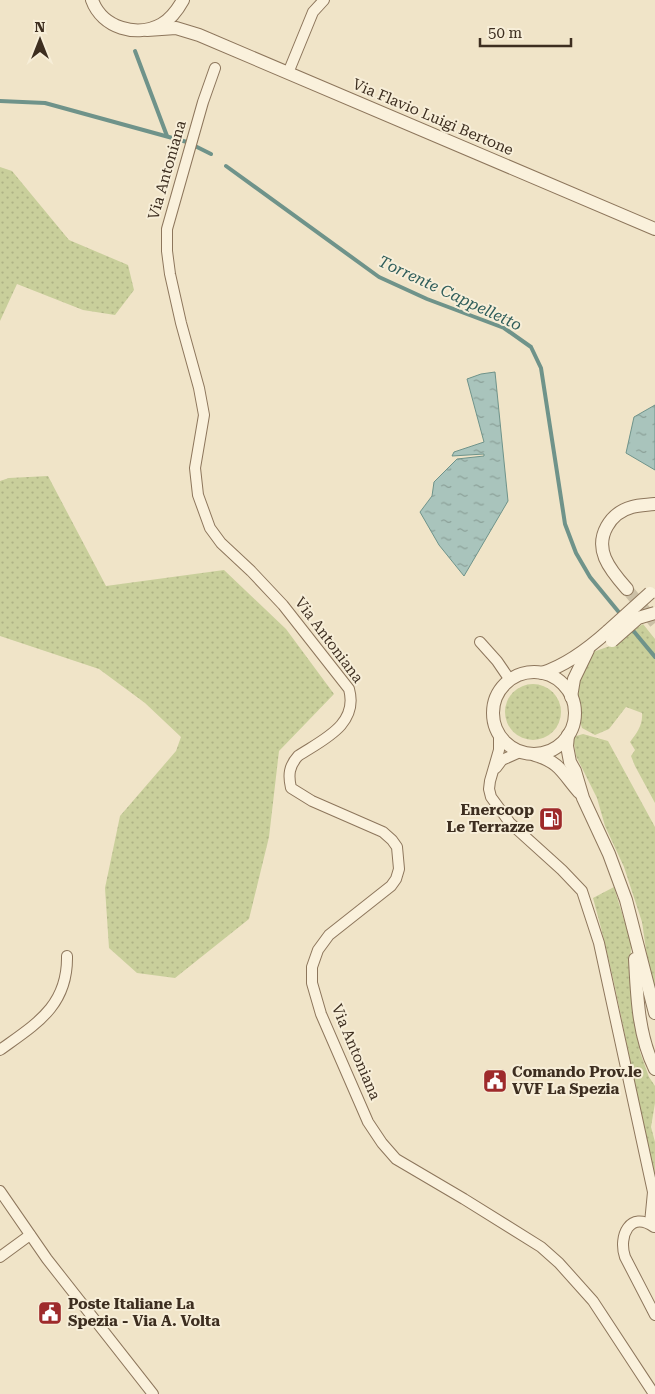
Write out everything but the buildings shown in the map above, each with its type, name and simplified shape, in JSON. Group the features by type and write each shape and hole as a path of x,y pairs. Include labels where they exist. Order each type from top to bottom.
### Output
{"street":[{"name":"Via Flavio Luigi Bertone","path":"92,0 104,18 117,26 132,30 176,28 199,35 655,229"},
{"name":"Via Flavio Luigi Bertone","path":"182,0 187,26 199,35"},
{"path":"147,30 163,24 176,12 182,0"},
{"path":"288,73 313,12 324,0"},
{"name":"Via Antoniana","path":"215,68 203,102 167,230 167,250 181,323 199,388 204,415 195,468 198,495 210,528 221,543 283,605 349,689 350,712 336,731 298,756 293,762 289,773 291,788 312,801 383,832 397,847 399,860 399,869 391,886 329,935 318,950 312,967 312,983 321,1014 368,1122 382,1143 396,1159 541,1246 593,1301 654,1394"},
{"path":"627,590 608,564 602,548 603,539 610,521 617,514 635,506 651,506"},
{"path":"610,636 653,590"},
{"path":"583,798 556,763 534,754 520,752 508,745 499,735 493,722 493,708 497,695 510,680 528,673 542,673 560,666 638,618 655,612"},
{"path":"480,642 497,661 510,680"},
{"path":"534,754 547,752 560,745 568,735 574,723 575,710 572,697 574,679 591,646"},
{"path":"542,673 554,678 564,686 572,697"},
{"path":"499,735 499,750 490,789 491,797 510,823 562,870 582,891 600,943 653,1192 652,1225 638,1222 630,1225 625,1232 622,1246 625,1257 655,1315"},
{"path":"568,735 568,753 583,798 609,854 622,891 655,1013"},
{"path":"493,773 502,760 520,752"},
{"path":"638,950 655,1052"},
{"path":"638,950 635,956 638,1001 648,1056 655,1069"},
{"path":"0,1050 39,1022 58,998 67,972 67,956"},
{"path":"0,1191 46,1259 153,1394"},
{"path":"0,1257 30,1235"}],"green space":[{"path":"0,167 12,171 69,240 128,265 134,290 115,315 83,310 17,284 0,321"},
{"path":"48,476 106,586 224,570 286,629 334,694 279,751 269,837 249,919 175,978 137,973 109,948 105,888 120,816 176,751 181,737 145,703 99,669 0,636 0,481 9,478"},
{"path":"643,624 655,639 655,803 631,756 635,750 630,742 640,725 642,713 626,707 609,729 595,735 582,728 573,696 593,652 610,646"},
{"path":"533,684 544,686 553,692 559,701 561,712 559,723 553,732 544,738 533,740 522,738 513,732 507,723 505,712 507,701 513,692 522,686"},
{"path":"583,734 608,741 655,827 655,1011 642,922 624,867 605,826 597,798 576,756 573,737"},
{"path":"614,887 631,943 630,985 640,1052 649,1077 655,1086 655,1103 651,1127 655,1142 655,1179 611,968 593,898"}],"water":[{"path":"495,372 508,501 464,576 439,545 420,512 432,496 434,482 457,459 484,456 484,454 452,456 454,452 484,442 467,379"},
{"path":"655,405 655,470 626,453 634,417"}],"waterway":[{"path":"135,51 167,136"},
{"path":"0,101 45,103 187,142 211,154"},
{"name":"Torrente Cappelletto","path":"226,166 379,277 427,299 504,328 531,347 541,368 565,524 576,553 590,577 622,616"},
{"name":"Torrente Cappelletto","path":"631,628 655,657"}],"tunnel":[{"path":"627,589 655,623"}],"place":[{"name":"Enercoop Le Terrazze","path":"551,819"},
{"name":"Comando Prov.le VVF La Spezia","path":"495,1081"},
{"name":"Poste Italiane La Spezia - Via A. Volta","path":"50,1313"}]}
